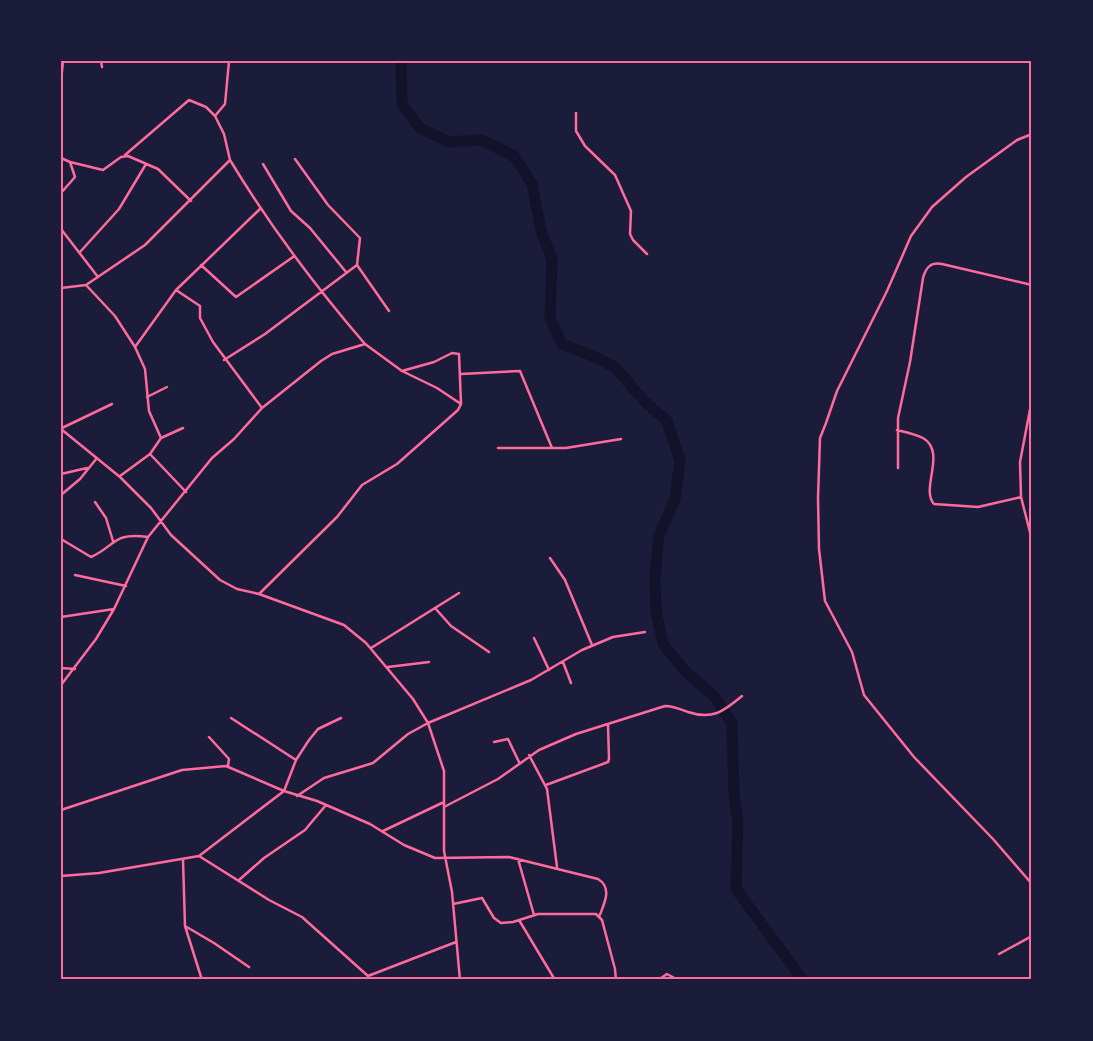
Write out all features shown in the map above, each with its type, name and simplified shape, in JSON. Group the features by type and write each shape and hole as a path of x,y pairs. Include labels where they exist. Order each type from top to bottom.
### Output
{"street":[{"path":"61,82 63,61"},
{"path":"101,61 102,67"},
{"path":"216,116 225,104 229,61"},
{"path":"61,158 102,170 125,155 189,100 206,107 216,116 224,134 230,160 260,209 293,256 365,344 402,371 437,388 461,404"},
{"path":"576,112 576,131 585,146 614,176 631,211 630,234 632,240 647,254"},
{"path":"1032,134 1016,140 966,178 932,207 911,236 884,299 837,391 820,438 818,498 819,549 825,601 852,652 864,695 914,757 1032,884"},
{"path":"125,155 164,173 191,200"},
{"path":"295,159 328,205 360,238 356,265 389,310"},
{"path":"61,288 86,285 145,245 230,160"},
{"path":"61,193 75,177 70,162"},
{"path":"80,252 119,209 147,164"},
{"path":"263,164 291,211 310,228 346,272"},
{"path":"135,347 176,290 260,209"},
{"path":"61,229 98,277"},
{"path":"201,265 236,297 293,256"},
{"path":"898,468 897,430 923,278 928,268 936,263 1032,284"},
{"path":"224,360 265,334 356,265"},
{"path":"86,285 115,316 135,347 145,369 148,411 161,438"},
{"path":"176,290 200,306 200,318 224,360 262,408"},
{"path":"61,685 75,669 114,609 148,537 212,458 234,439 262,408 321,360 332,354 365,344"},
{"path":"259,594 337,517 362,485 397,464 454,415 461,404 461,357 456,352 434,362 402,371"},
{"path":"461,374 520,371 552,448"},
{"path":"147,397 167,387"},
{"path":"1032,399 1020,462 1021,497 1032,540"},
{"path":"112,404 61,429 120,477 140,496 188,552 220,580 238,589 259,594 344,625 355,632 388,667 413,699 428,723 444,771 445,857 453,904 460,980"},
{"path":"120,477 150,454 161,438 183,428"},
{"path":"897,430 924,439 931,448 934,462 930,496 934,504 978,507 1021,497"},
{"path":"498,448 552,448 621,439"},
{"path":"150,454 186,492"},
{"path":"61,495 80,479 98,458"},
{"path":"61,474 88,468"},
{"path":"95,502 106,518 113,541"},
{"path":"61,539 91,558 113,541 130,535 148,537"},
{"path":"550,558 565,580 592,645"},
{"path":"75,575 126,586"},
{"path":"371,648 459,593"},
{"path":"435,608 451,626 489,652"},
{"path":"61,617 114,609"},
{"path":"298,796 324,778 373,763 408,734 428,723 549,670 592,645 613,637 644,632"},
{"path":"534,638 549,670"},
{"path":"388,667 429,662"},
{"path":"563,662 571,683"},
{"path":"61,668 75,669"},
{"path":"444,807 498,779 529,755 576,734 665,706 671,706 700,716 716,714 742,696"},
{"path":"231,718 296,760"},
{"path":"61,876 183,860 199,856 284,792 296,760 318,730 341,718"},
{"path":"546,785 608,762 608,725"},
{"path":"209,737 230,759 228,766"},
{"path":"494,742 508,739 519,763"},
{"path":"529,755 546,785 553,824 557,867"},
{"path":"61,810 182,770 217,765 228,766 284,792 326,805 383,831 404,845 435,858 518,859 557,867 603,882 607,892 600,917 616,979"},
{"path":"383,831 444,802"},
{"path":"239,880 264,858 305,830 326,805"},
{"path":"199,856 269,900 302,917 368,978 456,942"},
{"path":"518,859 534,915"},
{"path":"183,860 184,926 202,980"},
{"path":"453,904 482,898 501,923 534,915 592,914 600,917"},
{"path":"519,920 555,980"},
{"path":"184,926 214,942 249,967"},
{"path":"998,954 1032,936"},
{"path":"658,980 667,974 678,980"}],"waterway":[{"path":"401,61 402,104 420,128 449,142 482,140 514,156 532,184 541,231 552,259 550,318 562,344 615,367 645,402 667,421 680,461 675,499 659,536 655,576 656,611 663,644 686,672 714,696 732,724 734,795 738,822 736,889 803,980"}]}
